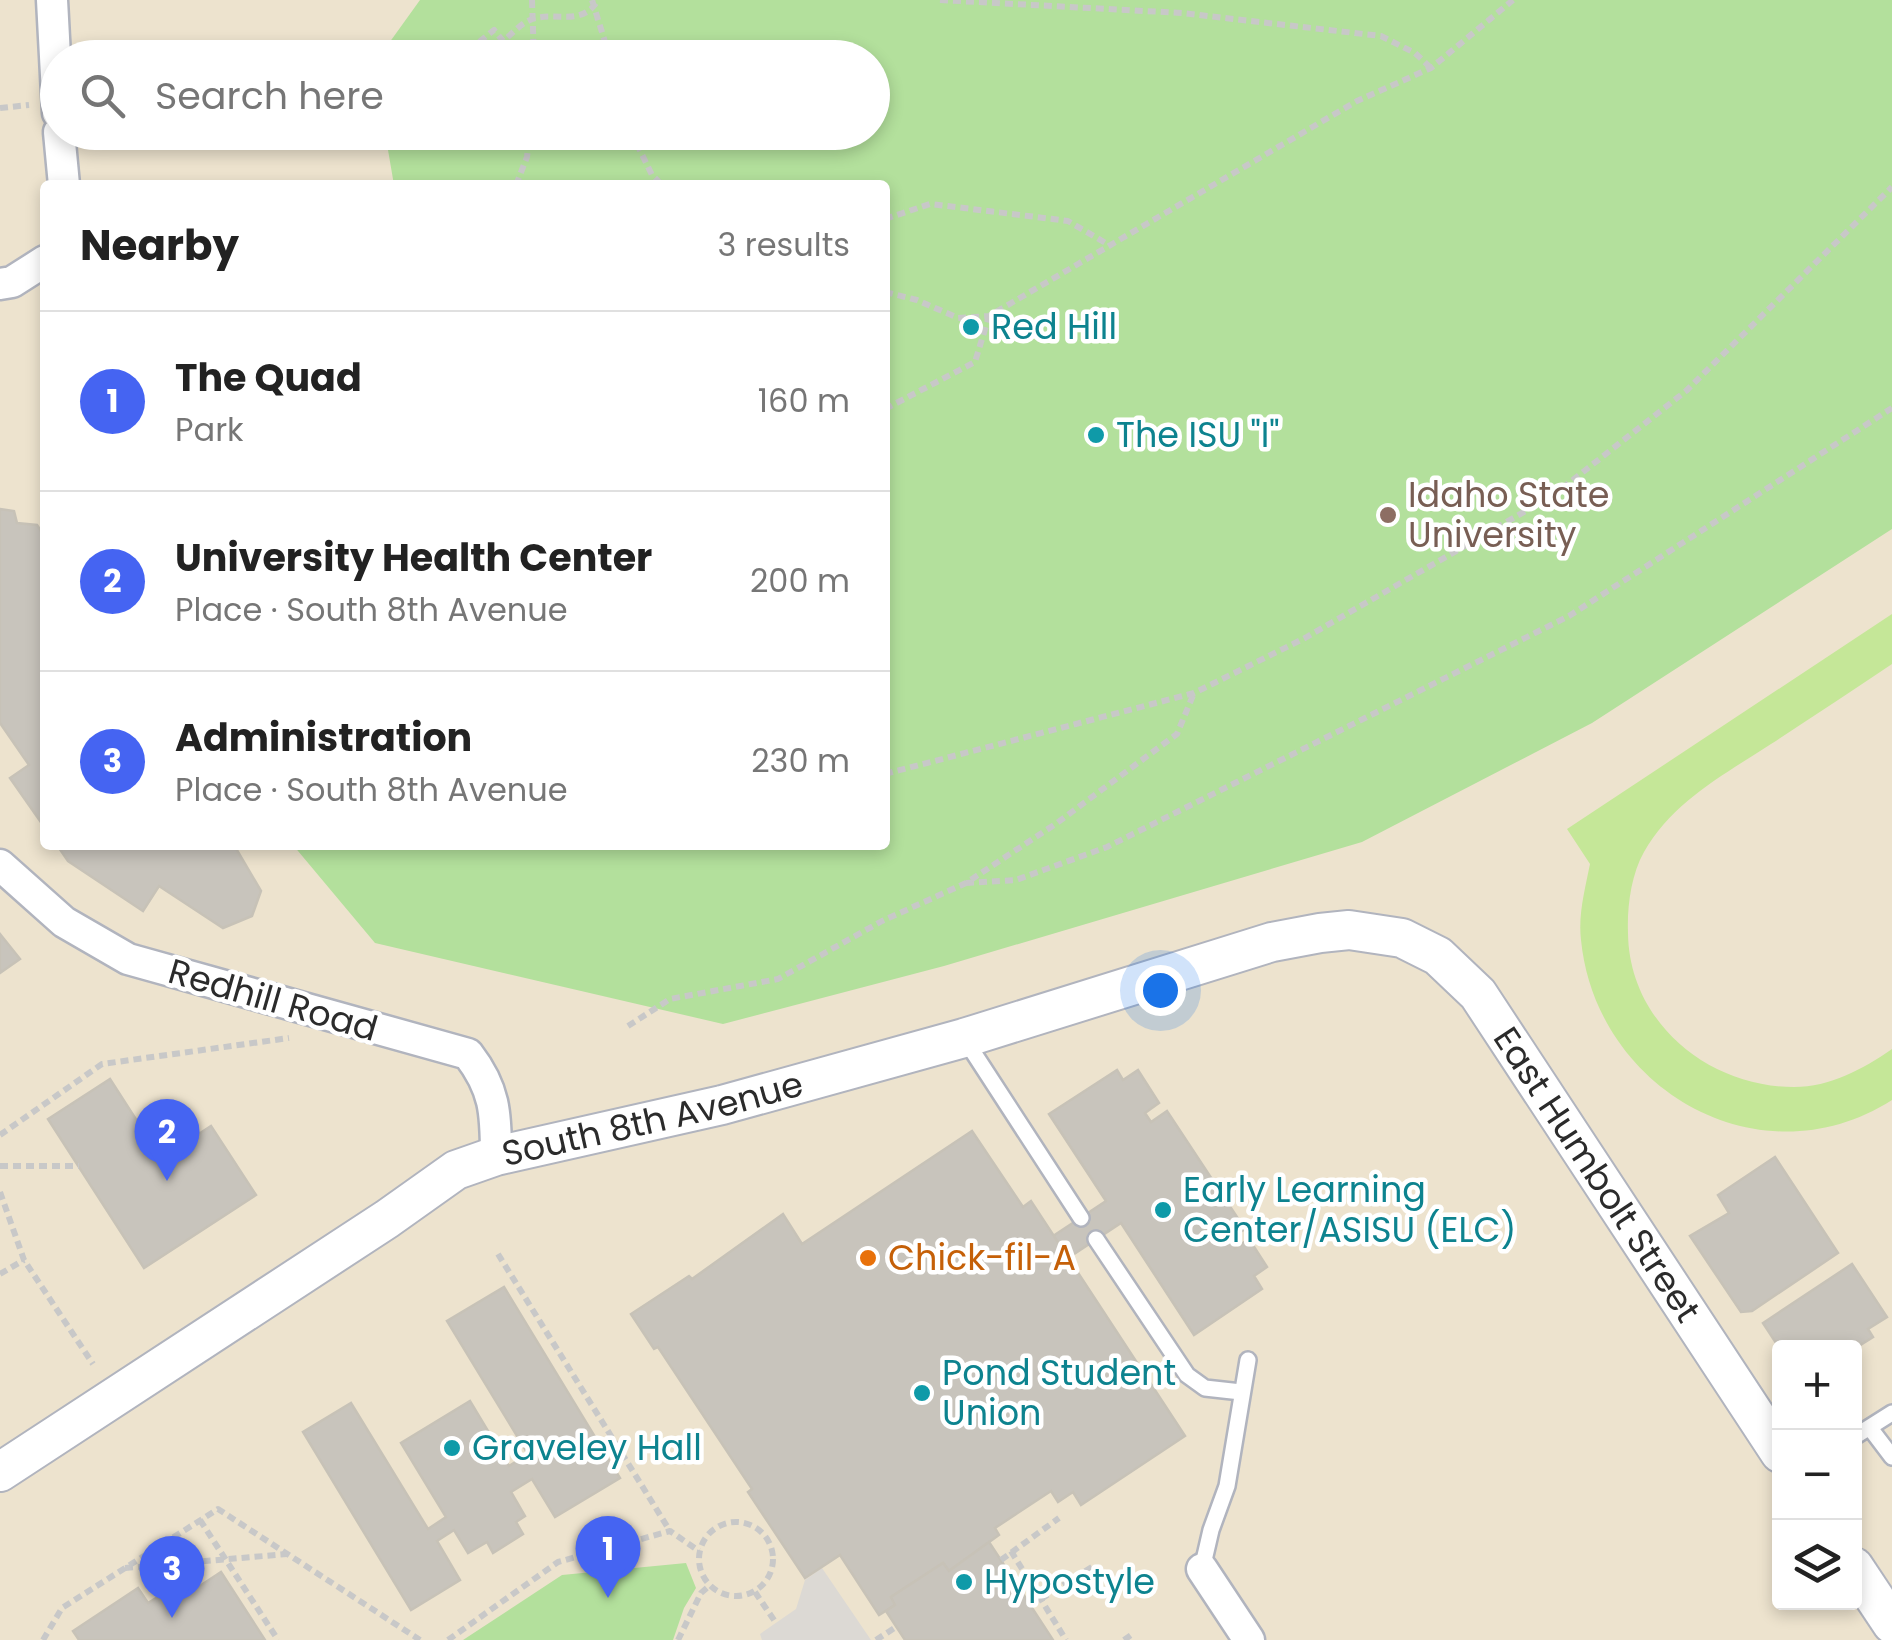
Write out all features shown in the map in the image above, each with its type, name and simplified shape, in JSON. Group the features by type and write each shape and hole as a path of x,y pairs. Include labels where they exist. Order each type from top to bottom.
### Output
{"street":[{"path":"52,0 54,40"},
{"path":"61,150 64,180"},
{"path":"0,284 12,282 40,264"},
{"name":"Redhill Road","path":"0,866 64,922 128,959 468,1054 484,1075 496,1110 496,1156"},
{"name":"South 8th Avenue","path":"0,1472 456,1170 496,1156 722,1104 964,1038 1272,942 1349,930 1378,932"},
{"name":"East Humbolt Street","path":"1378,932 1402,938 1438,956 1478,994 1772,1441"},
{"path":"1202,1569 1248,1640"},
{"path":"1862,1579 1892,1624"}],"lane":[{"path":"964,1038 1081,1218"},
{"path":"1096,1239 1187,1376 1205,1388 1241,1392"},
{"path":"1202,1569 1210,1530 1228,1486 1248,1360"},
{"path":"1862,1432 1892,1413"},
{"path":"1870,1428 1892,1458"}],"path":[{"path":"532,0 533,40"},
{"path":"940,0 1182,13 1381,36 1415,53 1430,68"},
{"path":"890,293 958,318 989,316 1357,101 1430,68 1513,0"},
{"path":"504,40 531,19 567,19 595,2 605,40"},
{"path":"481,40 494,30 502,40"},
{"path":"518,180 528,150"},
{"path":"640,150 656,180"},
{"path":"890,773 1194,693 1305,638 1555,494 1686,391 1892,187"},
{"path":"890,217 930,204 1068,220 1109,245"},
{"path":"890,406 975,362 989,316"},
{"path":"966,882 1016,880 1107,847 1569,616 1892,408"},
{"path":"628,1026 670,999 778,979 882,921 966,882 1057,822 1177,734 1194,693"},
{"path":"0,1136 102,1064 306,1036"},
{"path":"0,1166 79,1166"},
{"path":"0,1192 24,1260 93,1364"},
{"path":"498,1254 670,1531 699,1551"},
{"path":"0,1274 24,1260"},
{"path":"42,1640 62,1608 218,1509 420,1640"},
{"path":"1001,1560 1059,1518"},
{"path":"200,1520 278,1640"},
{"path":"736,1521 753,1526 766,1536 772,1568 766,1582 754,1592 730,1596 710,1586 698,1563 699,1551 706,1535 720,1525 736,1521"},
{"path":"448,1640 558,1562 670,1531"},
{"path":"1011,1551 1066,1640"},
{"path":"123,1568 288,1554"},
{"path":"140,1567 159,1596"},
{"path":"1041,1599 1092,1567"},
{"path":"678,1640 701,1592 710,1586"},
{"path":"754,1592 776,1623"},
{"path":"876,1640 896,1626"},
{"path":"1124,1640 1134,1633"}],"shaded area":[{"name":"Idaho State University","path":"0,0 1892,0 1892,1640 0,1640"},
{"path":"822,1568 871,1640 762,1640 760,1634 796,1609 805,1580"}],"green space":[{"path":"420,0 1892,0 1892,529 1592,723 1362,842 944,966 723,1024 375,943 297,850 890,850 890,180 393,180 388,150 890,150 890,40 391,40"},
{"path":"1892,614 1892,664 1684,804 1656,834 1636,871 1628,933 1632,965 1642,995 1658,1021 1704,1062 1762,1084 1794,1087 1846,1076 1892,1049 1892,1100 1842,1123 1790,1132 1740,1126 1693,1108 1651,1079 1618,1040 1593,993 1581,940 1581,912 1590,864 1567,829"},
{"path":"686,1563 696,1588 673,1640 463,1640 562,1575"}],"building":[{"path":"0,509 14,511 17,523 37,525 40,530 40,821 10,778 29,765 0,723"},
{"path":"60,850 237,850 261,891 252,916 223,928 159,886 143,911 68,861"},
{"path":"0,934 20,959 0,973"},
{"name":"Early Learning Center/ASISU (ELC)","path":"1117,1070 1123,1080 1138,1070 1159,1103 1145,1113 1151,1122 1167,1111 1245,1229 1229,1239 1235,1248 1249,1239 1267,1267 1254,1276 1262,1289 1194,1335 1121,1223 1068,1258 1053,1236 1106,1201 1049,1114"},
{"path":"110,1079 146,1135 170,1120 185,1143 211,1126 256,1195 144,1268 48,1119"},
{"name":"Pond Student Union","path":"972,1131 1023,1207 1031,1201 1185,1436 1081,1505 1073,1492 1058,1502 1051,1491 995,1528 999,1535 949,1571 943,1563 891,1597 895,1605 879,1615 840,1555 805,1578 748,1492 752,1489 658,1347 654,1349 631,1314 689,1276 692,1279 783,1214 802,1244"},
{"path":"1775,1157 1838,1253 1752,1311 1741,1312 1690,1236 1729,1213 1718,1195"},
{"path":"1852,1264 1887,1317 1868,1329 1873,1337 1862,1344 1862,1340 1774,1340 1763,1323"},
{"name":"Graveley Hall","path":"504,1287 620,1478 555,1517 532,1479 511,1492 525,1516 516,1522 523,1534 493,1553 487,1542 468,1553 454,1530 437,1541 460,1580 411,1610 303,1432 351,1403 428,1529 446,1517 401,1443 470,1401 509,1466 528,1454 447,1321"},
{"name":"Hypostyle","path":"989,1542 1053,1640 905,1640 886,1611 895,1605 891,1597 943,1563 949,1571"},
{"path":"221,1572 265,1640 79,1640 73,1631 138,1588 148,1603 164,1593 171,1605"}],"place":[{"name":"Red Hill","path":"971,327"},
{"name":"The ISU \"I\"","path":"1096,435"},
{"name":"Idaho State University","path":"1388,515"},
{"name":"University Health Center","path":"167,1181"},
{"name":"Early Learning Center/ASISU (ELC)","path":"1163,1210"},
{"name":"Chick-fil-A","path":"868,1258"},
{"name":"Pond Student Union","path":"922,1393"},
{"name":"Graveley Hall","path":"452,1448"},
{"name":"Hypostyle","path":"964,1582"},
{"name":"The Quad","path":"608,1598"},
{"name":"Administration","path":"172,1618"}]}
